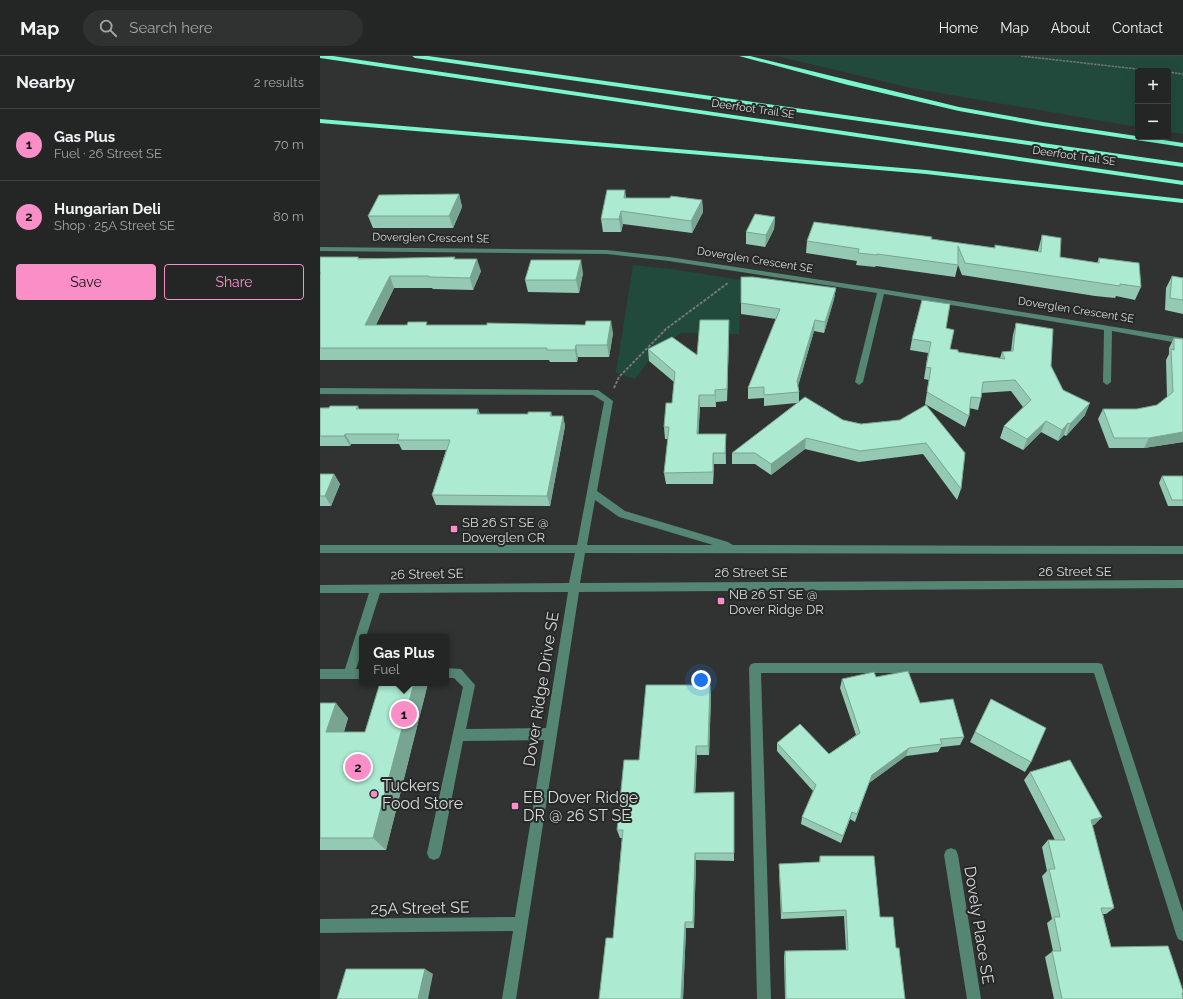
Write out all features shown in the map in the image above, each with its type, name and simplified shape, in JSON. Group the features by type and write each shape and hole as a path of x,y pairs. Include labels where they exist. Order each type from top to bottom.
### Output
{"highway":[{"name":"Deerfoot Trail SE","path":"320,56 1183,183"},
{"name":"Deerfoot Trail SE","path":"415,56 1183,165"},
{"path":"742,56 896,95 960,109 1099,133 1183,145"},
{"path":"320,121 911,170 1183,201"}],"street":[{"name":"Doverglen Crescent SE","path":"320,249 606,252 669,259 881,291 1183,341"},
{"path":"859,382 881,291"},
{"path":"1107,382 1108,328"},
{"path":"320,391 595,392 609,401 581,550"},
{"path":"592,492 622,514 650,524 740,550"},
{"name":"26 Street SE","path":"320,549 1183,550"},
{"name":"Dover Ridge Drive SE","path":"509,999 550,734 581,550"},
{"name":"26 Street SE","path":"320,589 1183,584"},
{"path":"362,634 376,589"},
{"path":"349,674 359,643"},
{"path":"764,999 755,668 1098,668 1183,934"},
{"path":"434,853 469,685 457,673 449,673"},
{"path":"320,674 359,674"},
{"path":"458,734 550,734"},
{"name":"Dovely Place SE","path":"951,855 974,999"},
{"name":"25A Street SE","path":"320,926 520,924"}],"path":[{"path":"1021,56 1135,69"},
{"path":"1171,72 1183,74"},
{"path":"609,401 618,377 666,329 731,281 737,269"}],"green space":[{"path":"777,56 1183,56 1183,134 1171,132 1171,68 1135,68 1135,126 911,88"},
{"path":"633,265 671,269 741,280 739,334 681,333 652,356 635,379 616,373"}],"building":[{"path":"607,190 625,190 624,198 670,198 671,196 702,200 691,221 621,211 619,219 601,219"},
{"path":"459,194 449,216 368,216 379,195"},
{"path":"755,214 775,217 766,235 746,232"},
{"path":"814,222 932,237 931,239 995,248 995,245 1041,252 1042,235 1061,238 1060,257 1099,263 1099,258 1139,263 1141,287 1120,284 1120,286 965,263 958,246 958,265 877,254 858,253 859,249 807,241"},
{"path":"320,257 358,257 358,259 455,257 454,259 477,259 470,278 390,276 365,325 407,325 408,322 427,322 426,325 487,325 487,323 585,325 586,321 611,321 607,345 576,345 575,350 547,350 547,348 320,348"},
{"path":"531,260 581,260 576,280 525,280"},
{"path":"1172,276 1183,278 1183,300 1170,298"},
{"path":"741,277 753,277 836,288 825,322 815,320 797,381 799,392 764,395 764,387 748,388 780,309 741,303"},
{"path":"922,300 950,304 946,328 954,330 950,349 958,350 958,352 1005,359 1002,352 1013,351 1016,323 1053,329 1051,366 1063,390 1090,403 1070,424 1068,423 1062,430 1046,421 1027,439 1004,426 1031,400 1015,380 983,382 981,398 971,397 969,416 927,392 931,368 926,367 931,342 912,339"},
{"path":"700,320 729,320 727,389 715,390 715,395 699,395 697,434 726,434 725,453 713,453 713,472 664,473 669,427 664,427 666,403 672,403 675,372 648,349 672,337 697,355"},
{"path":"1174,338 1183,339 1183,432 1149,438 1114,438 1103,409 1137,409 1157,405 1173,392 1171,349 1174,350"},
{"path":"805,397 843,420 861,424 900,420 926,405 965,453 961,489 926,443 860,451 806,438 771,464 755,453 732,453"},
{"path":"330,406 358,406 356,409 478,409 477,414 528,414 528,412 551,412 550,416 563,416 547,496 432,495 450,440 397,440 399,434 345,434 344,436 320,436 320,408 329,408"},
{"path":"320,474 334,474 325,496 320,496"},
{"path":"1162,476 1183,476 1183,500 1172,500"},
{"path":"908,671 920,703 953,699 964,737 940,739 942,744 909,748 872,775 857,814 852,812 843,836 802,817 816,785 777,743 800,724 829,754 860,733 842,679 874,672 876,677"},
{"path":"646,685 710,685 708,746 696,746 694,793 734,792 734,853 695,853 693,922 685,922 681,999 599,999 606,938 613,938 623,830 617,830 624,760 639,760"},
{"path":"379,686 413,686 373,838 320,838 320,703 336,703 326,732 365,732"},
{"path":"991,699 1046,728 1031,762 975,732"},
{"path":"1070,760 1102,817 1091,820 1114,908 1101,908 1111,947 1168,946 1183,991 1183,999 1062,999 1052,951 1061,951 1054,917 1060,917 1049,869 1055,869 1048,840 1065,840 1030,772"},
{"path":"820,856 874,856 880,917 893,917 896,948 899,948 905,999 786,999 785,951 848,950 846,910 782,913 779,864 820,862"},
{"path":"346,969 425,969 418,999 337,999"}],"place":[{"name":"SB 26 ST SE @ Doverglen CR","path":"454,529"},
{"name":"NB 26 ST SE @ Dover Ridge DR","path":"721,601"},
{"name":"Gas Plus","path":"404,714"},
{"name":"Hungarian Deli","path":"358,767"},
{"name":"Tuckers Food Store","path":"374,794"},
{"name":"EB Dover Ridge DR @ 26 ST SE","path":"515,806"}]}
